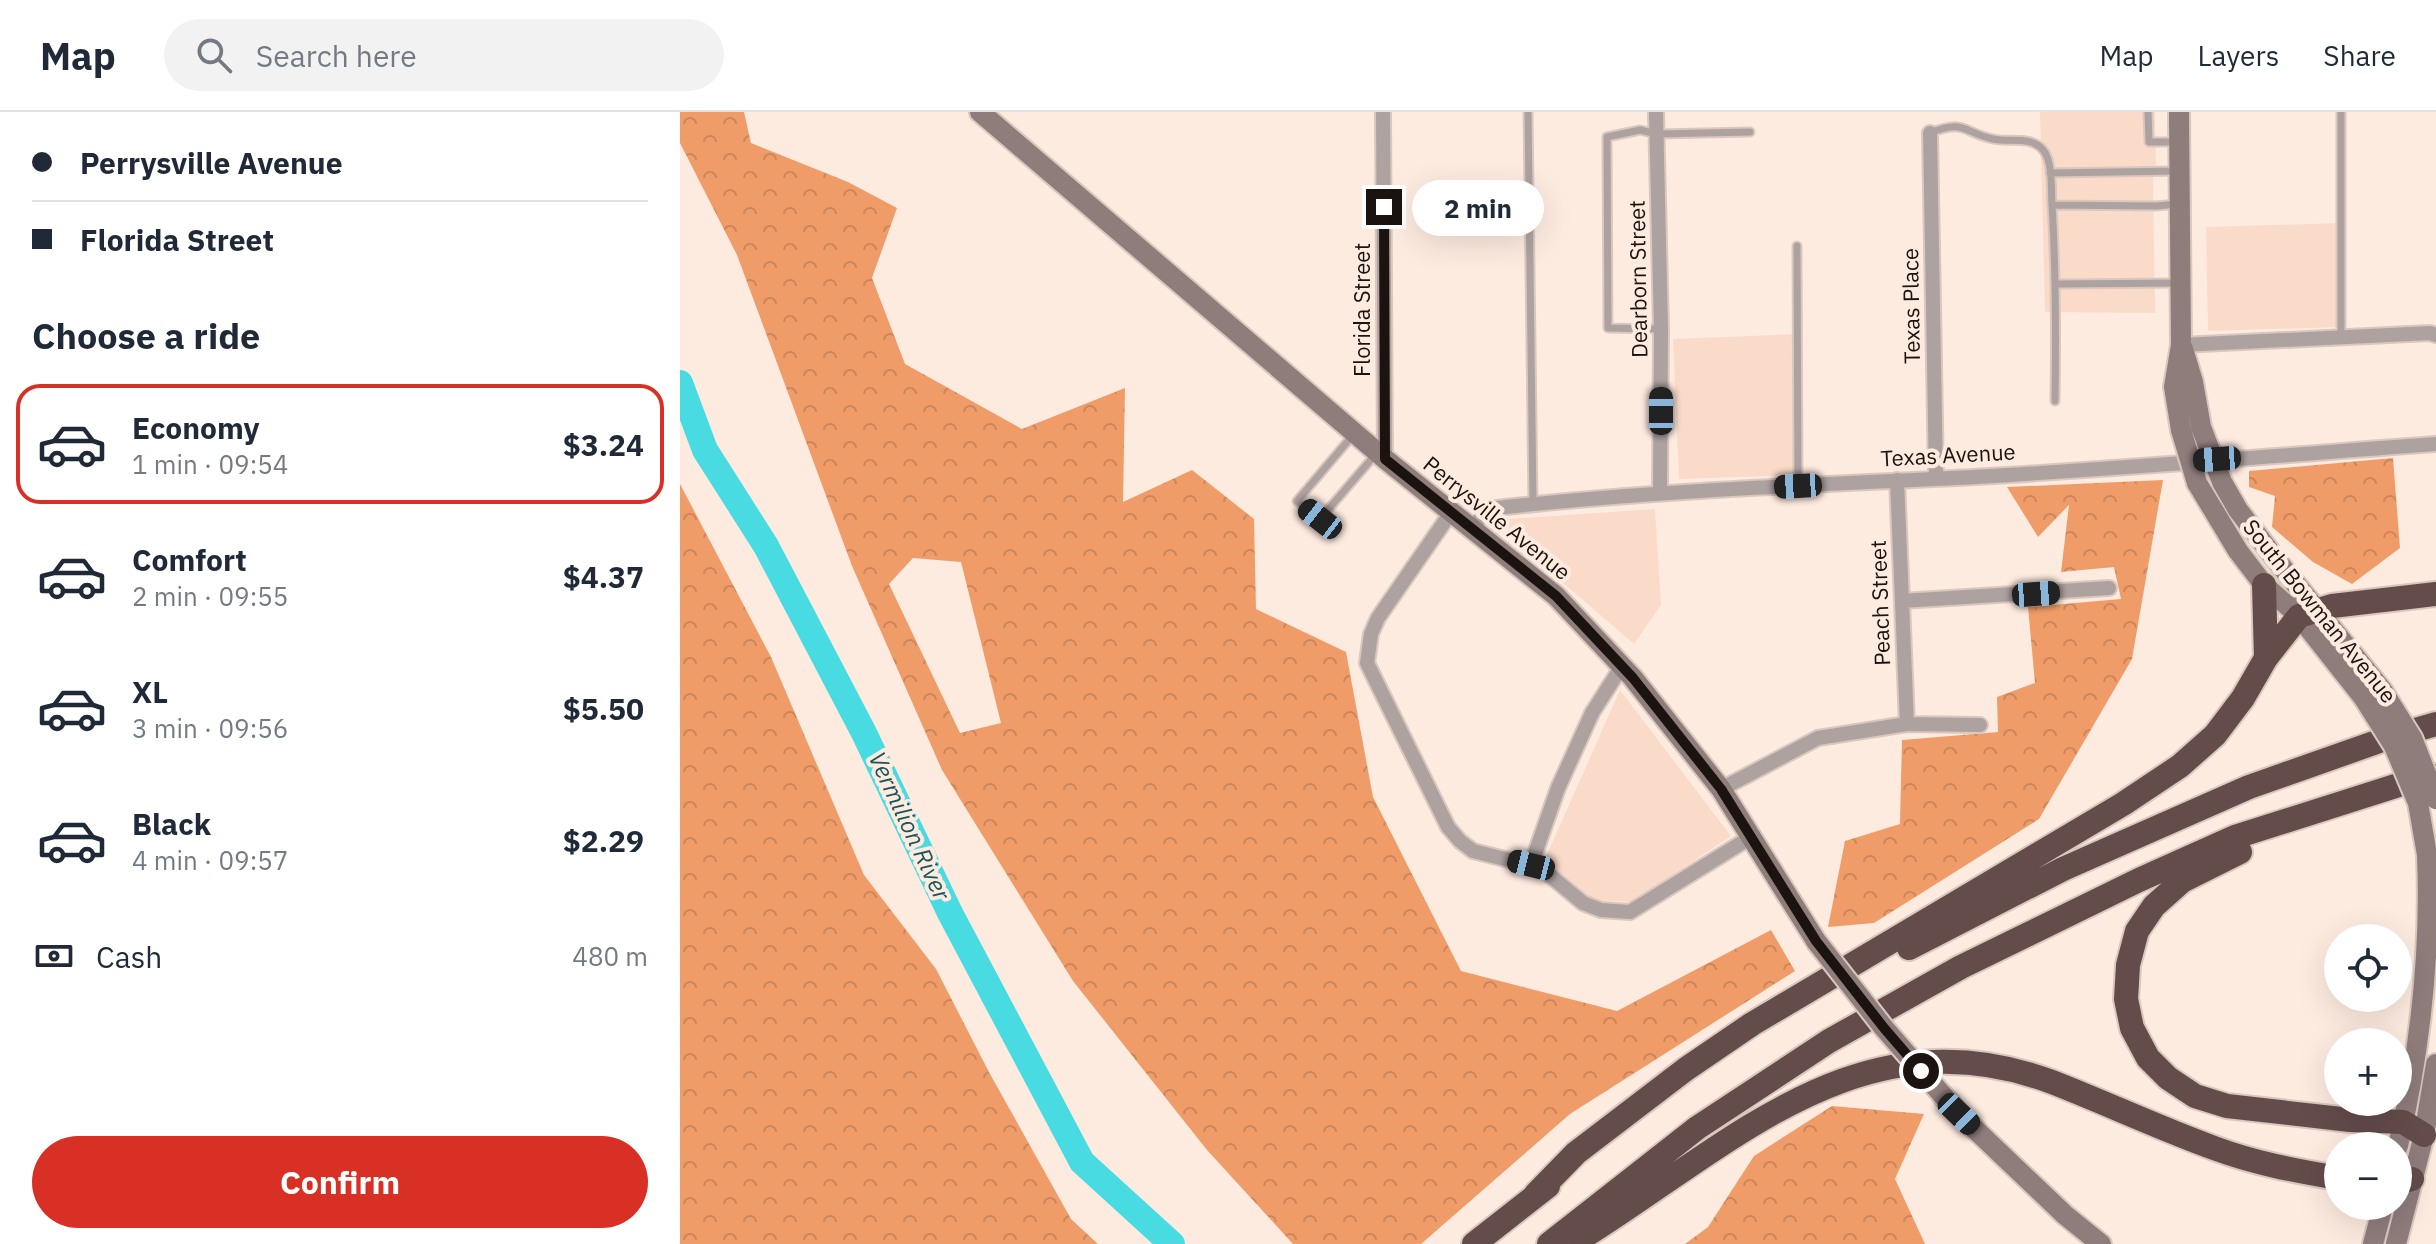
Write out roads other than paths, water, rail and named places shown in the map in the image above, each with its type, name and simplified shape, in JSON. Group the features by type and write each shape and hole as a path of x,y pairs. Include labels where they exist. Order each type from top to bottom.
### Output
{"highway":[{"path":"2264,585 2266,658"},
{"path":"1536,1194 1576,1153 1686,1069 1752,1024 2123,804 2180,766 2215,735 2243,698 2266,658 2308,613 2332,606 2436,594"},
{"path":"1474,1244 1536,1194 1759,1039 1912,946 2063,869 2249,787 2436,724"},
{"path":"1579,1234 1697,1128 1829,1041 1961,967 2235,837 2436,773"},
{"path":"2338,804 2182,881 2154,906 2137,931 2128,965 2126,999 2132,1028 2148,1058 2168,1078 2195,1096 2227,1106 2350,1120 2396,1132"},
{"path":"1549,1244 1579,1234 1743,1129 1817,1089 1876,1069 1929,1061 1991,1065 2049,1081 2217,1149 2287,1169 2324,1176"}],"main road":[{"name":"Perrysville Avenue","path":"980,112 1381,456 1556,596 1622,666 1721,789 1816,941 1884,1028 1959,1114 2065,1215 2101,1244"},
{"name":"South Bowman Avenue","path":"2179,112 2181,345 2174,387 2191,429 2238,510 2308,613 2412,738 2436,799"},
{"name":"South Bowman Avenue","path":"2191,429 2197,483 2238,551 2264,585 2308,613"},
{"name":"South Bowman Avenue","path":"2372,693 2418,803 2427,855 2429,907 2426,961 2408,1132"},
{"name":"South Bowman Avenue","path":"2409,1132 2436,1064"},
{"path":"2373,1244 2379,1220"},
{"name":"South Bowman Avenue","path":"2396,1244 2399,1220"}],"street":[{"name":"Florida Street","path":"1381,456 1383,112"},
{"name":"Dearborn Street","path":"1656,112 1661,329 1660,493"},
{"name":"Texas Place","path":"1930,133 1936,479"},
{"path":"2181,345 2436,335"},
{"name":"Texas Avenue","path":"1472,528 1488,509 1533,504 1660,493 1936,479 2436,444"},
{"name":"Peach Street","path":"1897,480 1907,724"},
{"path":"1452,511 1378,618 1371,634 1367,663 1448,827 1460,841 1473,851 1541,868 1583,903 1601,910 1630,912 1751,837"},
{"path":"1902,601 2109,588"},
{"path":"1531,865 1558,788 1592,713 1622,666"},
{"path":"1721,789 1818,738 1907,724 1980,725"}],"lane":[{"path":"1528,112 1533,504"},
{"path":"2148,112 2149,142 2180,142"},
{"path":"2341,112 2341,339"},
{"path":"1930,133 1951,125 1961,126 1994,139 2034,143 2046,153 2057,284 2055,401"},
{"path":"1661,329 1608,328 1607,137 1640,130 1657,134 1750,132"},
{"path":"2050,173 2181,171"},
{"path":"2052,205 2181,204"},
{"path":"1797,246 1798,486"},
{"path":"2057,284 2182,283"},
{"path":"1355,433 1297,501 1320,519 1381,456"}],"waterway":[{"name":"Vermilion River","path":"680,383 705,450 766,546 864,733 950,913 1082,1162 1172,1244"}]}
